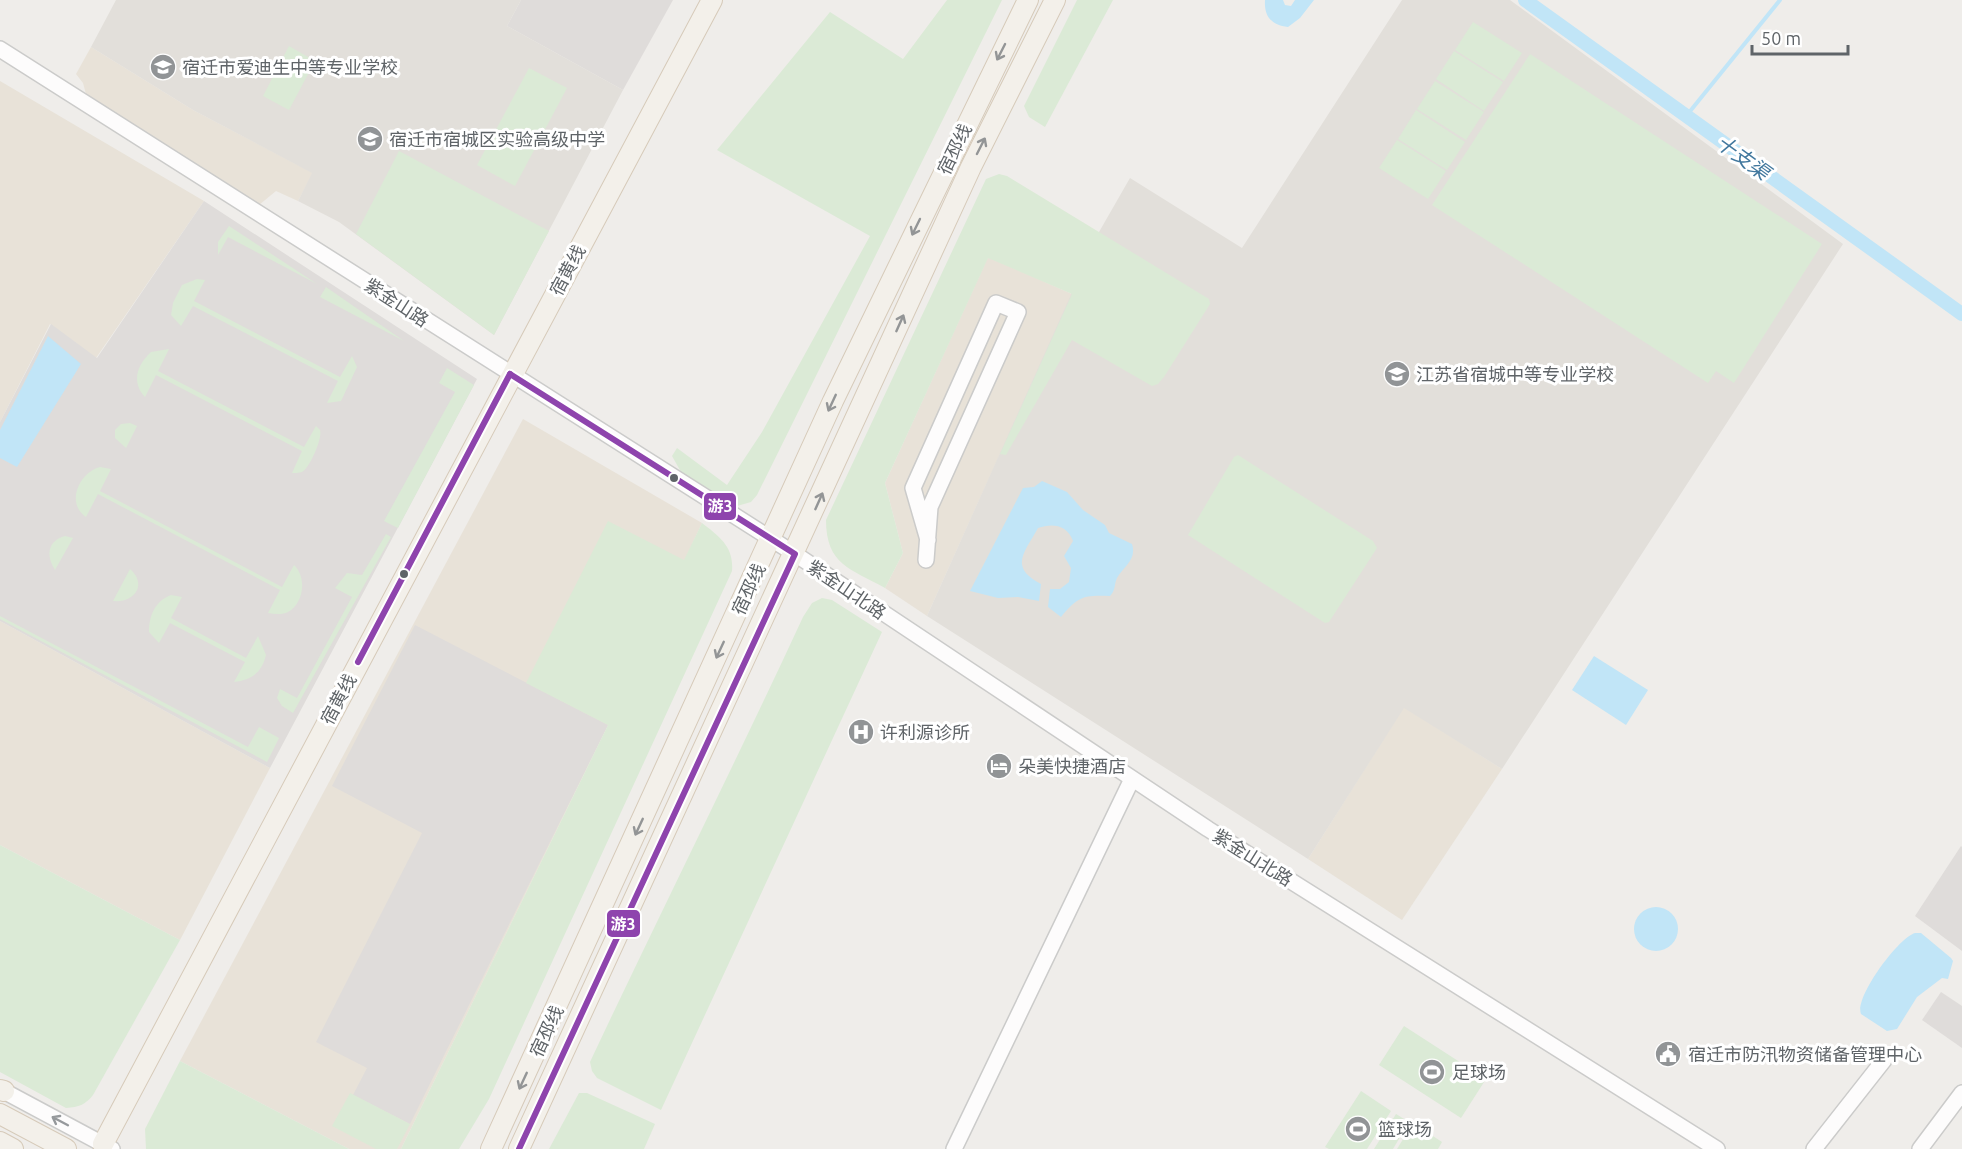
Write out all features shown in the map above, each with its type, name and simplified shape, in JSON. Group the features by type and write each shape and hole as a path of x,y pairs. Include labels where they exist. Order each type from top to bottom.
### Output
{"main road":[{"name":"宿黄线","path":"107,1147 510,374 712,0"},
{"name":"宿邳线","path":"491,1149 838,391 1028,0"},
{"name":"宿邳线","path":"519,1149 795,554 971,167 1055,0"},
{"path":"0,1114 66,1149"},
{"path":"0,1142 13,1149"}],"street":[{"name":"紫金山路","path":"0,49 795,554"},
{"path":"926,560 928,540 930,507 1018,312 996,303 913,488 928,540"},
{"name":"紫金山北路","path":"795,554 1132,779 1717,1149"},
{"path":"954,1149 1132,779"},
{"path":"1814,1149 1884,1060"},
{"path":"1,1090 107,1147"},
{"path":"1920,1149 1962,1092"}],"shaded area":[{"name":"宿迁市宿城区实验高级中学","path":"116,0 521,0 507,26 623,90 494,335 339,222 298,201 312,173 193,110 91,47"},
{"path":"521,0 673,0 623,90 507,26"},
{"name":"江苏省宿城中等专业学校","path":"1402,0 1510,0 1843,244 1502,769 1404,708 1308,859 927,616 1099,232 1130,178 1242,248"},
{"path":"91,47 193,110 313,173 298,201 276,191 259,205 86,94 83,83 76,74"},
{"path":"0,81 204,201 96,358 50,324 0,422"},
{"path":"204,201 477,379 270,768 0,621 0,422 51,324 97,358"},
{"path":"988,257 1072,294 927,616 885,588 903,553 885,483"},
{"path":"523,419 702,523 608,725 401,1149 349,1149 180,1061"},
{"path":"0,621 270,768 180,940 0,845"},
{"path":"415,625 608,725 410,1124 353,1095 367,1068 316,1042 422,833 332,786"},
{"path":"1404,707 1502,769 1402,920 1308,859"},
{"path":"1962,847 1962,951 1915,916"},
{"path":"1941,992 1962,1006 1962,1048 1922,1020"}],"green space":[{"path":"947,0 1002,0 757,495 751,502 737,506 681,472 672,456 677,448 727,485 762,432 870,236 717,150 830,12 903,59"},
{"path":"1077,0 1113,0 1045,127 1029,117 1024,106"},
{"path":"1473,22 1522,53 1504,81 1455,50"},
{"path":"289,46 315,61 289,110 263,96"},
{"path":"1454,51 1503,82 1484,111 1436,79"},
{"path":"1530,54 1822,244 1734,383 1716,371 1708,383 1432,205"},
{"path":"529,68 567,88 515,186 477,165"},
{"path":"1435,81 1484,112 1466,140 1417,109"},
{"path":"1416,110 1465,142 1447,170 1398,139"},
{"path":"1397,140 1446,171 1428,199 1379,168"},
{"path":"399,151 549,231 494,335 356,234"},
{"path":"999,174 1007,176 1209,299 1210,304 1164,377 1158,384 1152,386 1072,340 1006,455 1000,454 1072,294 988,258 885,483 903,553 885,588 851,570 836,556 830,547 826,520 986,179"},
{"path":"229,226 317,284 228,237 218,255 218,242"},
{"path":"197,279 205,280 194,301 340,377 352,356 357,367 341,401 327,403 338,381 193,306 181,326 171,315 173,303 182,285"},
{"path":"326,287 404,341 320,297"},
{"path":"169,349 158,371 304,447 316,426 320,430 320,439 305,469 302,472 292,473 302,451 156,375 145,397 137,380 142,362 151,352"},
{"path":"447,368 474,385 398,528 384,521 455,392 439,383"},
{"path":"130,423 137,426 126,448 115,438 115,430 121,424"},
{"path":"1238,455 1373,541 1377,548 1329,622 1325,623 1188,535 1234,457"},
{"path":"100,467 111,469 100,491 282,587 294,565 301,576 302,583 298,603 286,613 268,613 280,590 98,494 86,517 80,511 76,496 81,481 86,475"},
{"path":"608,521 684,560 702,523 720,538 728,549 731,555 732,571 489,1099 459,1149 401,1149 608,725 526,683"},
{"path":"386,534 391,537 293,713 282,706 277,698 280,689 297,698 352,597 335,588 347,573 362,575"},
{"path":"65,536 73,538 55,570 50,559 50,550 55,541"},
{"path":"130,569 138,581 136,592 127,599 113,601"},
{"path":"171,595 182,597 171,618 246,658 258,636 266,655 259,670 251,677 234,682 245,662 170,623 159,643 149,632 150,620 157,605"},
{"path":"822,598 832,600 882,632 661,1110 597,1078 590,1062 803,617 812,603"},
{"path":"0,616 248,747 259,727 279,738 267,762 0,619"},
{"path":"0,845 180,940 93,1095 78,1106 66,1108 0,1072"},
{"name":"足球场","path":"1404,1026 1486,1079 1461,1118 1379,1065"},
{"path":"180,1061 349,1149 146,1149 145,1129"},
{"name":"篮球场","path":"1361,1091 1391,1111 1367,1149 1329,1149 1325,1147"},
{"path":"350,1093 410,1124 397,1149 376,1149 332,1126"},
{"path":"579,1093 587,1093 655,1124 644,1149 549,1149"},
{"path":"1396,1114 1409,1122 1393,1149 1374,1149"},
{"path":"1413,1123 1442,1142 1438,1149 1397,1149"}],"water":[{"path":"1265,0 1283,0 1285,5 1291,6 1295,0 1314,0 1300,18 1288,27 1270,19 1267,15"},
{"path":"48,336 81,364 17,467 0,458 0,430"},
{"path":"1042,481 1067,492 1083,510 1105,525 1109,533 1132,544 1133,550 1129,563 1117,578 1110,596 1082,598 1061,617 1048,607 1050,589 1060,589 1069,582 1071,568 1064,556 1073,541 1067,532 1059,527 1038,528 1022,559 1025,571 1041,584 1039,601 1018,597 998,598 970,591 1023,488 1034,487"},
{"path":"1594,656 1648,690 1626,725 1572,690"},
{"path":"1656,907 1672,913 1678,929 1672,945 1656,951 1640,945 1634,929 1640,913"},
{"path":"1915,933 1921,933 1951,958 1953,961 1948,979 1942,978 1917,997 1897,1029 1887,1031 1861,1014 1864,995 1879,969 1898,946"}],"waterway":[{"name":"十支渠","path":"1525,0 1962,314"},
{"path":"1687,115 1780,0"}],"transit line":[{"name":"游3","path":"510,374 795,554 519,1149"},
{"name":"游3","path":"358,662 510,374"}],"place":[{"name":"宿迁市爱迪生中等专业学校","path":"163,67"},
{"name":"宿迁市宿城区实验高级中学","path":"370,139"},
{"name":"江苏省宿城中等专业学校","path":"1397,374"},
{"name":"许利源诊所","path":"861,732"},
{"name":"朵美快捷酒店","path":"999,766"},
{"name":"宿迁市防汛物资储备管理中心","path":"1668,1054"},
{"name":"足球场","path":"1432,1072"},
{"name":"篮球场","path":"1358,1129"}]}
